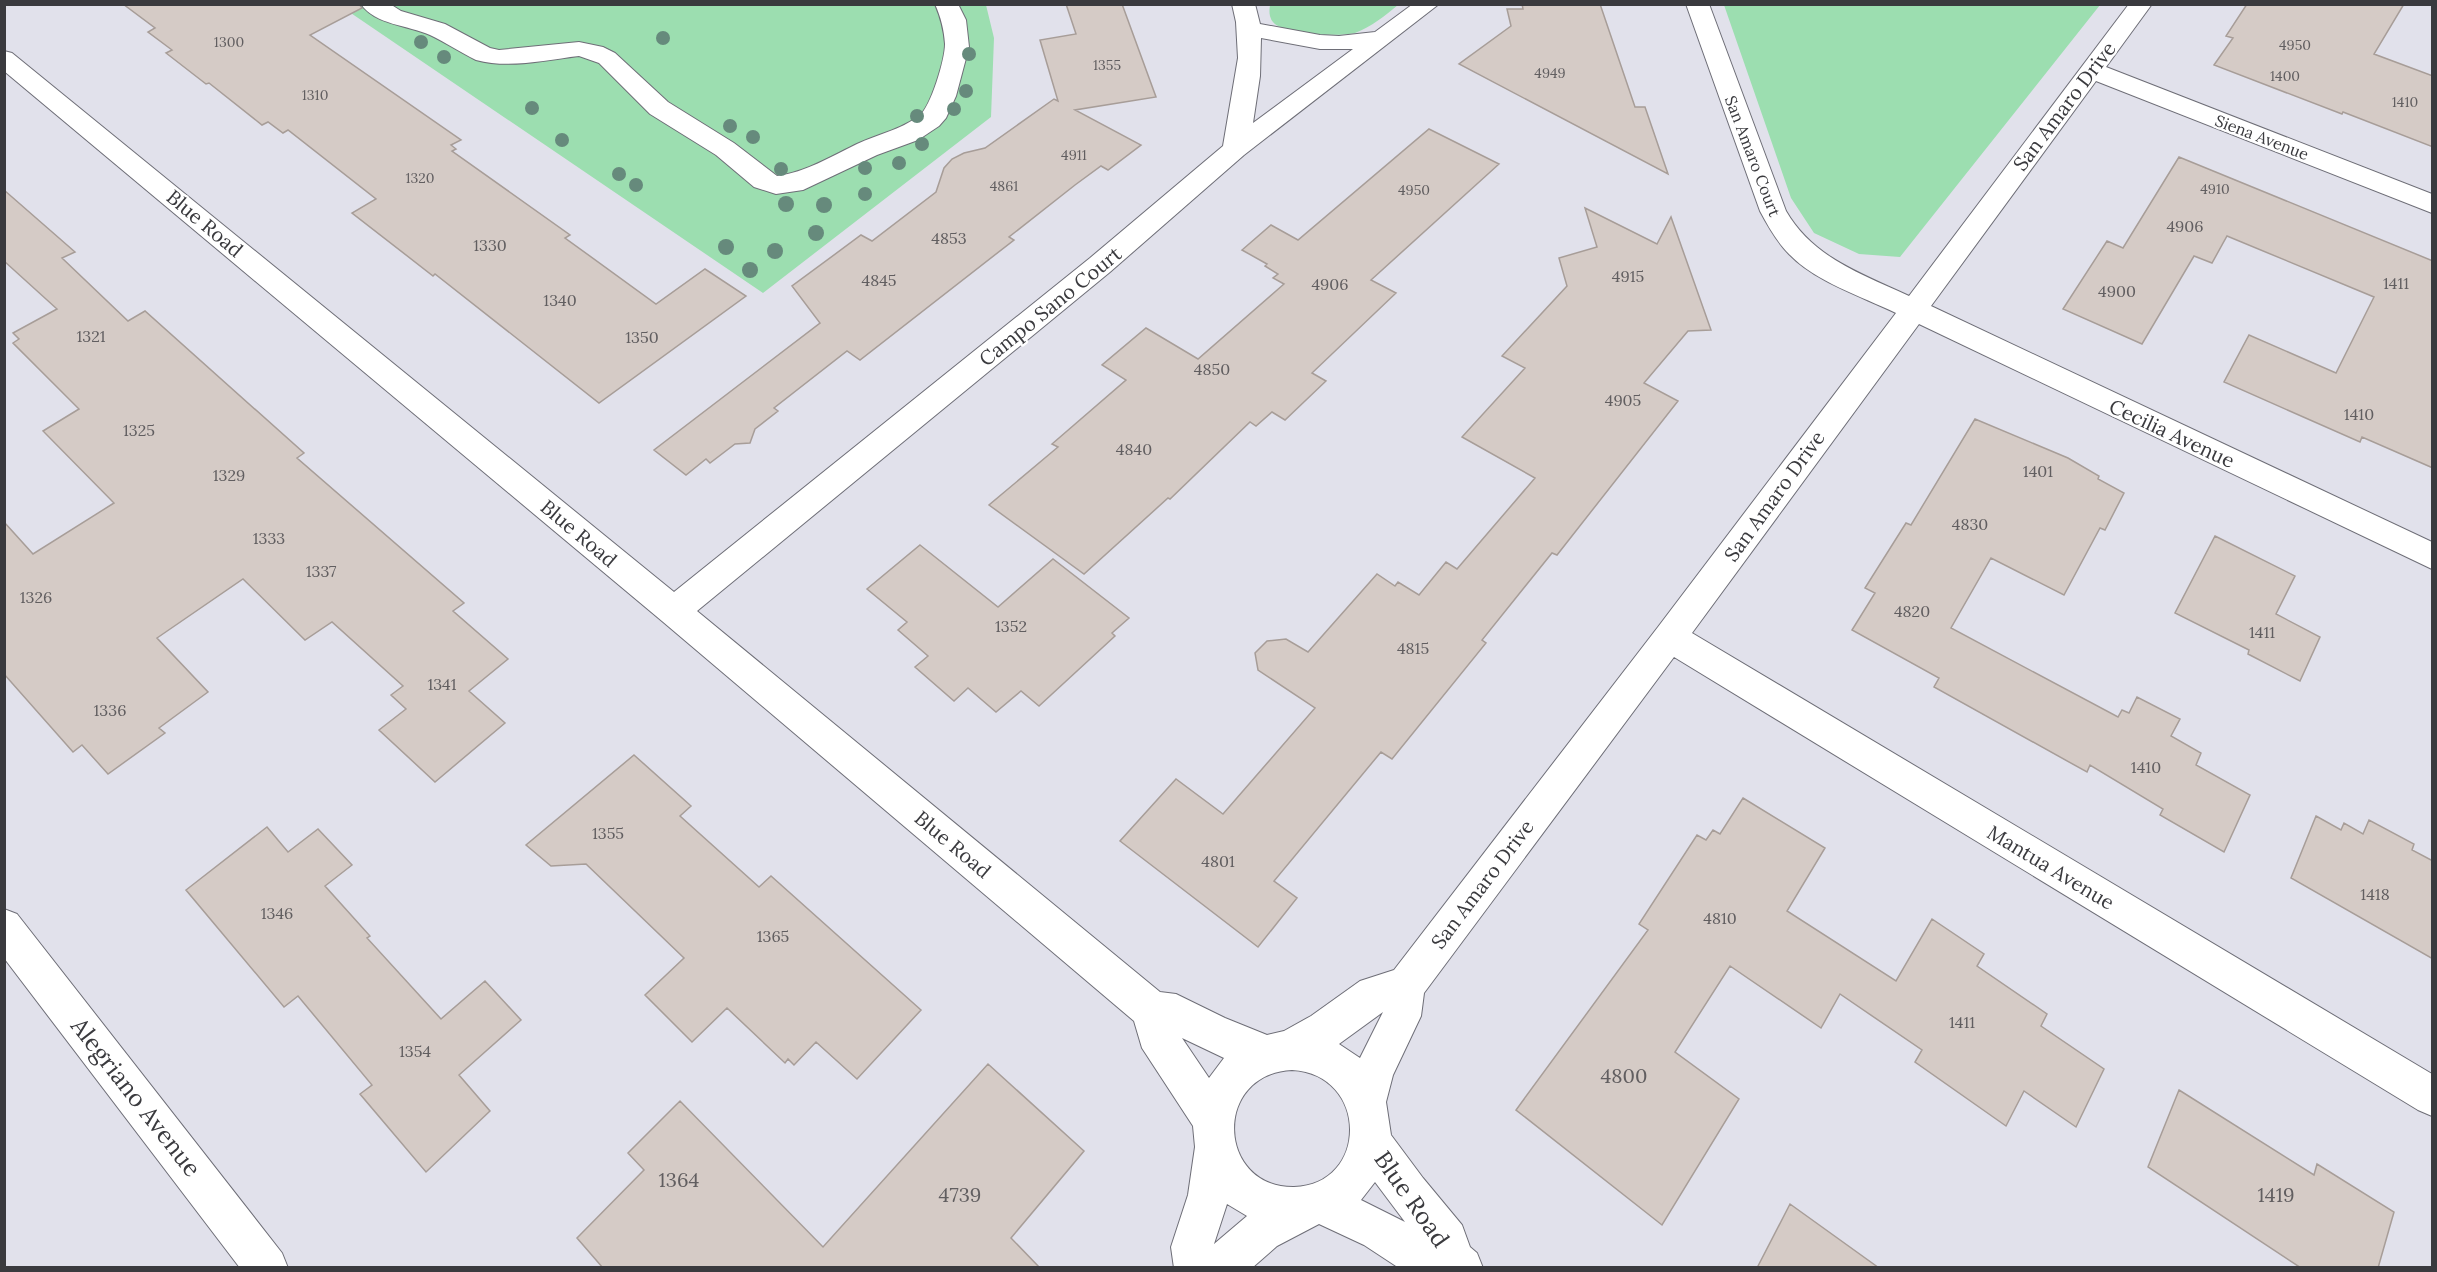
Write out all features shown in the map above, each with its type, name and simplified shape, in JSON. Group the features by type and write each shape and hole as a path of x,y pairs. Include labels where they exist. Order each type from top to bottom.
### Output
{"street":[{"path":"372,4 393,16 437,29 484,55 499,57 579,49 595,52 607,58 659,108 725,149 763,181 776,185 803,181 868,149 909,134 930,120 937,112 944,96 957,47 954,20 945,4"},
{"path":"1235,148 1248,84 1250,29 1243,4"},
{"name":"Campo Sano Court","path":"674,611 1100,266 1235,148 1428,4"},
{"name":"San Amaro Court","path":"1696,4 1773,211 1791,241 1814,261 1912,309"},
{"name":"San Amaro Drive","path":"1367,1122 1375,1070 1402,1016 1406,986 2141,4"},
{"path":"1250,29 1339,44 1380,39"},
{"name":"Blue Road","path":"8,64 674,611 1152,1011 1176,1013 1214,1034 1278,1050 1315,1053 1336,1065 1354,1082 1367,1122 1408,1193 1447,1240 1457,1264 1426,1260 1379,1230 1311,1207"},
{"name":"Siena Avenue","path":"2091,70 2433,204"},
{"name":"Cecilia Avenue","path":"1912,309 2433,556"},
{"name":"Mantua Avenue","path":"1670,636 2433,1096"},
{"name":"Alegriano Avenue","path":"4,927 267,1268"},
{"path":"1196,1268 1192,1247 1209,1195 1219,1100 1229,1079 1245,1064 1334,1024 1374,995 1406,986"},
{"name":"Blue Road","path":"1152,1011 1156,1034 1216,1132 1222,1161 1232,1178 1246,1192 1263,1203 1281,1209 1311,1207 1342,1193 1356,1177 1365,1159 1367,1122"},
{"path":"1213,1268 1221,1266 1262,1231 1311,1207"}],"green space":[{"path":"1724,4 2100,5 1900,257 1859,254 1814,233 1791,198"},
{"path":"339,5 986,5 994,38 991,117 763,293"},
{"path":"1270,5 1398,5 1355,33 1337,35 1299,32 1279,26 1271,18"}],"building":[{"path":"123,4 359,4 362,8 310,35 461,140 451,145 456,149 452,151 570,235 565,238 656,304 705,269 746,296 599,403 435,274 433,276 352,213 376,199 288,130 283,133 268,122 262,125 209,83 206,84 166,53 172,50 148,32 155,28"},
{"path":"1066,4 1122,4 1156,97 1075,110 1141,145 1108,170 1101,166 1075,185 1009,237 1014,240 860,360 847,351 774,408 778,411 755,429 750,443 735,444 710,463 706,459 686,475 654,450 820,323 792,286 861,235 872,241 936,192 944,168 952,159 964,153 985,148 1054,99 1058,101 1040,40 1076,34"},
{"path":"1522,4 1600,4 1635,107 1645,107 1668,174 1459,64 1511,26 1507,9 1523,9"},
{"path":"2247,4 2404,4 2374,54 2433,76 2433,147 2214,65 2233,38 2226,36"},
{"path":"1429,129 1499,164 1371,280 1396,293 1312,373 1326,381 1285,420 1272,412 1256,426 1250,422 1170,499 1168,498 1084,574 989,505 1058,447 1052,444 1126,380 1102,365 1146,328 1198,359 1284,284 1273,278 1278,274 1265,266 1267,264 1242,250 1271,225 1298,240"},
{"path":"2179,157 2433,261 2433,468 2362,437 2360,442 2224,382 2249,335 2336,373 2374,297 2227,236 2212,263 2194,256 2142,344 2063,309 2107,241 2123,248"},
{"path":"4,190 75,252 62,258 128,321 145,311 304,453 297,458 464,603 453,611 508,659 469,691 505,723 435,782 379,730 406,709 391,695 403,686 332,622 305,640 243,579 157,638 208,692 159,728 165,733 108,774 82,745 73,752 4,674 4,522 33,554 114,503 43,431 79,409 13,343 19,339 13,333 57,309 4,261"},
{"path":"1585,208 1657,244 1671,217 1711,330 1688,331 1644,383 1678,401 1557,555 1552,553 1482,640 1486,643 1392,759 1381,752 1274,881 1297,898 1258,947 1120,841 1176,779 1223,814 1315,708 1258,670 1255,653 1267,641 1286,639 1308,652 1377,574 1395,586 1398,582 1419,595 1446,562 1457,569 1535,478 1462,437 1525,368 1502,356 1567,286 1559,258 1597,247"},
{"path":"1975,419 2068,458 2099,476 2098,479 2124,493 2105,530 2100,528 2064,595 1991,558 1951,628 2118,717 2122,710 2129,713 2137,697 2180,719 2171,736 2201,753 2196,765 2250,795 2224,852 2160,815 2163,809 2090,765 2087,772 1934,687 1939,678 1852,630 1875,593 1865,588 1906,523 1911,525"},
{"path":"2215,536 2295,576 2276,614 2320,637 2300,681 2248,654 2249,650 2175,613"},
{"path":"920,545 998,607 1053,559 1129,618 1112,633 1115,636 1039,706 1021,691 996,712 968,688 954,701 915,667 928,656 898,630 907,622 867,589"},
{"path":"634,755 691,806 680,816 759,887 771,876 921,1010 857,1079 816,1042 794,1065 788,1059 785,1063 727,1008 692,1042 645,995 684,958 586,864 551,866 526,845"},
{"path":"1743,798 1825,848 1787,911 1896,981 1932,919 1984,954 1977,966 2047,1014 2041,1026 2104,1069 2076,1127 2024,1091 2006,1126 1915,1062 1922,1050 1840,994 1821,1028 1730,966 1675,1052 1739,1099 1662,1225 1516,1110 1648,930 1639,924 1697,835 1706,840 1713,830 1720,834"},
{"path":"2316,816 2341,830 2344,823 2363,834 2369,820 2414,844 2412,850 2433,861 2433,959 2291,878"},
{"path":"267,827 288,852 318,829 352,865 325,886 370,936 367,938 441,1019 485,981 521,1020 459,1075 490,1111 426,1172 360,1094 372,1085 298,996 284,1007 186,890"},
{"path":"988,1064 1084,1151 1011,1238 1040,1268 603,1268 577,1238 644,1170 628,1153 680,1101 823,1247"},
{"path":"2179,1090 2314,1175 2317,1164 2394,1212 2378,1268 2301,1268 2148,1167"},
{"path":"1790,1204 1879,1268 1757,1268"}]}
